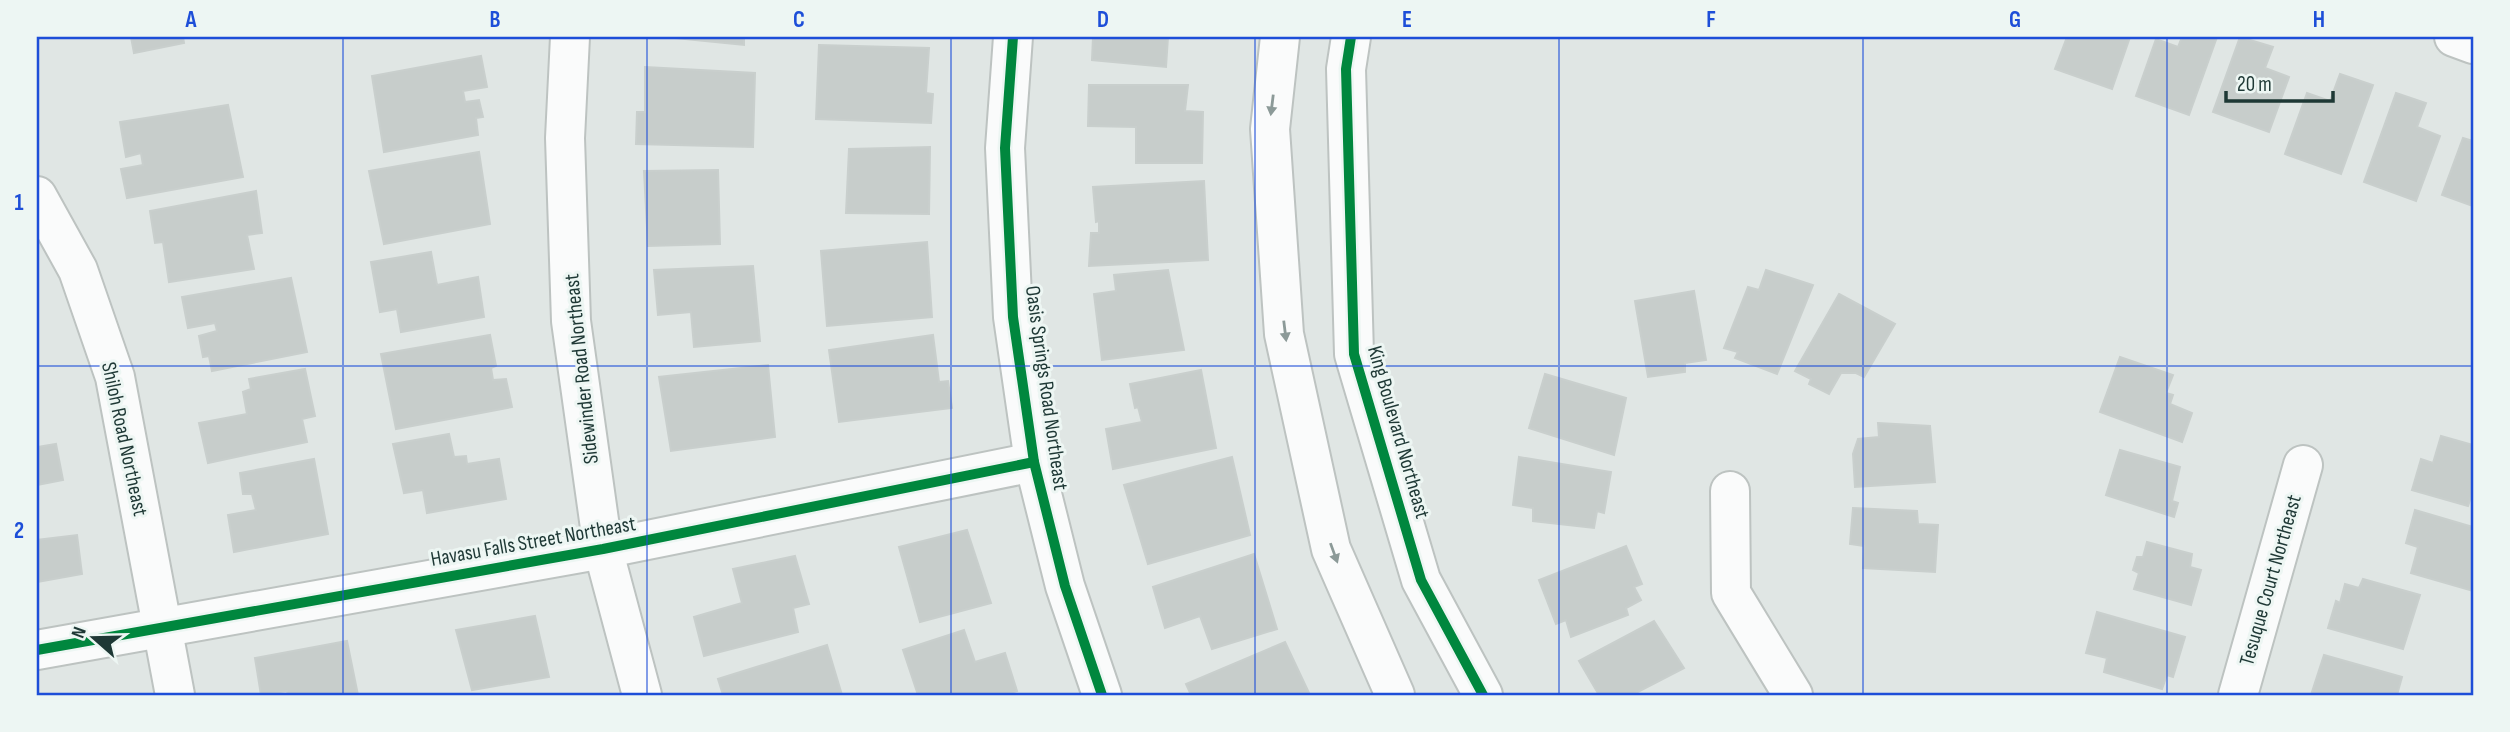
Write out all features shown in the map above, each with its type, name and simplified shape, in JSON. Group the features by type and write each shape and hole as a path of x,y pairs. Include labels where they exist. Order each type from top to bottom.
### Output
{"street":[{"name":"Sidewinder Road Northeast","path":"570,37 565,138 571,321 603,549 642,695"},
{"name":"Oasis Springs Road Northeast","path":"1013,37 1005,148 1013,317 1034,462 1065,586 1102,695"},
{"path":"1280,37 1270,129 1284,334 1331,549 1395,695"},
{"name":"King Boulevard Northeast","path":"1351,37 1346,69 1354,354 1421,580 1483,695"},
{"path":"2454,37 2473,44"},
{"name":"Shiloh Road Northeast","path":"37,196 78,270 115,377 174,695"},
{"name":"Havasu Falls Street Northeast","path":"37,650 603,549 1034,462"},
{"name":"Tesuque Court Northeast","path":"2238,695 2303,465"},
{"path":"1730,491 1731,593 1793,695"}],"building":[{"path":"131,37 183,37 184,43 134,53"},
{"path":"665,37 744,37 744,45"},
{"path":"1093,37 1168,37 1166,67 1092,60"},
{"path":"2067,37 2130,37 2112,89 2055,69"},
{"path":"2182,37 2217,37 2189,115 2136,96 2156,39 2178,47"},
{"path":"2240,37 2273,47 2265,68 2289,77 2269,132 2213,112"},
{"path":"819,45 929,48 926,93 933,94 931,123 816,119"},
{"path":"481,56 487,87 463,91 465,102 479,100 483,117 476,118 478,135 384,152 372,76"},
{"path":"645,67 755,73 753,147 636,144 637,112 645,112"},
{"path":"2340,74 2373,85 2341,174 2285,154 2307,93 2330,101"},
{"path":"1089,85 1188,85 1185,111 1203,112 1202,163 1136,163 1136,127 1088,126"},
{"path":"2396,93 2426,103 2417,127 2440,136 2416,201 2364,182"},
{"path":"228,105 243,177 127,198 121,169 143,165 141,153 126,157 120,122"},
{"path":"2463,138 2473,141 2473,206 2442,195"},
{"path":"930,147 929,214 846,213 849,149"},
{"path":"479,152 490,224 384,244 369,171"},
{"path":"718,170 720,244 648,246 644,171"},
{"path":"1204,181 1208,260 1089,266 1091,233 1099,233 1093,187"},
{"path":"256,191 262,233 247,235 254,269 169,282 163,242 155,243 150,211"},
{"path":"927,242 932,317 827,326 821,251"},
{"path":"431,252 437,285 478,277 484,317 401,332 397,309 380,312 371,262"},
{"path":"753,266 760,341 694,347 691,312 658,315 654,270"},
{"path":"1168,270 1184,350 1102,360 1094,294 1116,291 1114,275"},
{"path":"1766,270 1813,285 1777,374 1735,358 1738,352 1724,348 1748,287 1759,290"},
{"path":"291,278 307,352 212,371 209,356 203,357 199,336 217,331 215,323 188,328 182,297"},
{"path":"1694,291 1706,360 1685,363 1685,372 1648,377 1635,301"},
{"path":"1839,294 1895,324 1864,377 1856,373 1841,373 1829,394 1809,384 1811,379 1795,371"},
{"path":"490,335 496,366 491,368 493,380 506,379 512,407 396,429 381,354"},
{"path":"933,335 939,382 948,381 952,408 839,422 829,350"},
{"path":"2120,357 2173,375 2166,393 2173,395 2170,404 2192,413 2182,442 2100,412"},
{"path":"768,365 775,437 671,451 659,377"},
{"path":"305,369 315,416 302,419 307,442 208,463 199,423 247,414 243,392 251,389 249,379"},
{"path":"1201,370 1216,448 1113,469 1106,429 1142,422 1138,407 1135,408 1130,384"},
{"path":"1545,374 1626,398 1614,455 1529,428"},
{"path":"1878,423 1930,426 1935,482 1855,487 1853,454 1858,439 1879,437"},
{"path":"449,434 454,457 466,456 467,464 499,459 506,499 427,513 423,490 404,493 393,444"},
{"path":"2441,436 2473,445 2473,491 2468,506 2412,490 2421,459 2433,463"},
{"path":"56,444 63,480 37,485 37,447"},
{"path":"2120,450 2180,467 2172,501 2178,503 2174,517 2106,495"},
{"path":"1232,457 1250,535 1148,564 1124,485"},
{"path":"1519,457 1611,472 1604,513 1597,511 1594,528 1533,521 1533,508 1513,505"},
{"path":"314,459 328,534 234,552 228,515 256,510 252,494 243,494 240,473"},
{"path":"1853,508 1917,511 1918,524 1938,525 1935,572 1863,568 1864,546 1850,544"},
{"path":"2415,510 2473,527 2473,591 2411,573 2418,547 2406,543"},
{"path":"967,530 991,603 920,622 899,547"},
{"path":"77,535 82,574 37,582 37,540"},
{"path":"2147,542 2192,554 2190,567 2201,570 2191,605 2134,589 2139,573 2133,570 2137,557 2143,557"},
{"path":"1626,546 1642,584 1634,587 1641,600 1626,608 1628,615 1571,637 1566,620 1556,624 1539,580"},
{"path":"1254,554 1277,629 1212,649 1200,616 1165,628 1153,587"},
{"path":"795,556 809,604 793,608 798,632 704,656 694,617 742,603 733,569"},
{"path":"2363,579 2420,595 2403,649 2328,628 2336,601 2340,603 2345,584 2359,588"},
{"path":"2097,612 2185,637 2173,677 2167,675 2162,689 2104,672 2107,658 2086,653"},
{"path":"535,616 549,677 472,690 456,630"},
{"path":"1654,621 1684,668 1632,695 1599,695 1579,661"},
{"path":"964,630 975,662 1005,653 1017,691 1004,695 918,695 903,650"},
{"path":"347,641 358,695 288,695 287,691 261,695 255,658"},
{"path":"1285,642 1310,695 1191,695 1186,684"},
{"path":"827,645 842,695 723,695 718,679"},
{"path":"2324,655 2402,677 2397,695 2311,695"}],"cycle path":[{"path":"1013,37 1005,148 1013,317 1034,462 1065,586 1102,695"},
{"path":"1351,37 1346,69 1354,354 1421,580 1483,695"},
{"path":"37,650 603,549 1034,462"}]}
